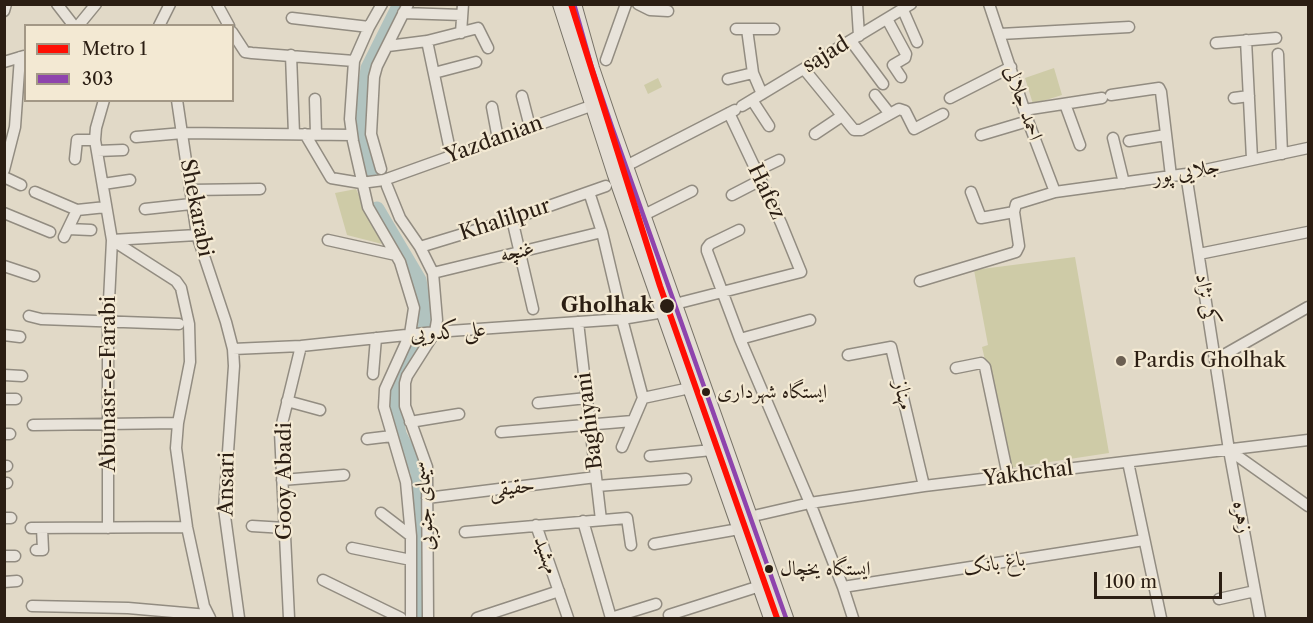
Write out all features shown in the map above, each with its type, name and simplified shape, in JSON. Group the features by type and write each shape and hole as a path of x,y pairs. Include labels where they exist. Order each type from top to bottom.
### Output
{"main road":[{"path":"560,4 670,308 742,522 771,618"},
{"path":"574,4 598,104 626,166 644,215 690,388 712,450 742,522 786,618"}],"street":[{"path":"4,11 6,4"},
{"path":"57,4 77,24"},
{"path":"79,24 96,4"},
{"path":"160,24 170,4"},
{"path":"217,4 227,24"},
{"path":"382,4 354,61 350,119 361,183 370,212 400,262 414,308 410,334 385,389 384,407 406,482 411,536 411,618"},
{"path":"606,60 626,4"},
{"path":"638,4 650,10 668,11"},
{"path":"857,4 855,38 883,84"},
{"name":"احمد جلالی","path":"989,4 1026,116 1059,192"},
{"path":"907,7 917,42"},
{"name":"sajad","path":"626,166 735,110 907,7"},
{"path":"435,332 437,320 433,273 420,247 400,218 384,178 370,127 375,72 406,9 463,10 461,33"},
{"path":"292,18 369,27"},
{"path":"887,19 906,54 905,58 893,65 901,77"},
{"path":"1000,34 1129,27"},
{"path":"388,46 479,28 488,48"},
{"path":"736,29 774,29"},
{"path":"747,29 757,97 769,126"},
{"path":"234,36 245,52 354,61"},
{"path":"1216,43 1276,38"},
{"path":"427,40 451,155"},
{"path":"1246,40 1252,159"},
{"path":"1278,54 1282,153"},
{"path":"4,62 23,56 15,127 4,170"},
{"path":"291,56 305,134"},
{"path":"435,73 476,62"},
{"path":"950,98 1011,67"},
{"path":"804,69 854,130 858,131 902,109 914,129 943,114"},
{"path":"728,79 753,73"},
{"path":"981,135 1026,116 1065,104 1159,88 1171,176"},
{"path":"875,95 890,114"},
{"path":"522,96 530,127"},
{"path":"1234,98 1249,96"},
{"path":"305,134 315,99"},
{"path":"96,146 96,128 103,102"},
{"name":"Shekarabi","path":"177,102 196,235 226,322 232,349"},
{"name":"Yazdanian","path":"305,134 331,178 361,183 384,178 598,104"},
{"path":"1065,104 1080,145"},
{"path":"492,107 498,139"},
{"name":"Hafez","path":"735,110 758,176 801,272"},
{"path":"815,134 842,116"},
{"path":"136,136 183,133 352,135"},
{"path":"1129,141 1166,135"},
{"path":"1113,138 1124,183"},
{"path":"75,159 77,140 96,146 123,150"},
{"name":"Abunasr-e-Farabi","path":"96,146 112,240 108,321 108,528"},
{"name":"جلایی پور","path":"1014,212 1016,204 1059,192 1186,174 1308,148"},
{"path":"732,195 779,160"},
{"name":"کی نژاد","path":"1186,174 1229,450"},
{"path":"4,177 21,185"},
{"path":"103,184 130,180"},
{"name":"Khalilpur","path":"420,247 513,219 606,186"},
{"path":"190,190 260,189"},
{"path":"644,215 692,191"},
{"path":"35,192 77,210 106,207"},
{"path":"589,192 602,232 618,300"},
{"path":"920,280 1016,252 1019,246 1014,212 981,218 971,192"},
{"path":"145,209 191,204"},
{"path":"77,210 66,233 91,230"},
{"path":"4,213 50,232"},
{"path":"513,219 533,309"},
{"path":"739,230 710,244 707,248 740,339 810,503 853,618"},
{"name":"غنچه","path":"433,273 602,232"},
{"name":"کی نژاد","path":"1199,254 1308,232"},
{"path":"112,240 196,235"},
{"path":"32,606 128,608 206,617 187,526 176,448 178,423 190,362 181,288 176,281 112,240"},
{"path":"328,240 396,255"},
{"path":"4,266 34,276"},
{"name":"علی کدویی","path":"232,349 301,346 410,334 622,319 801,272"},
{"path":"1215,360 1308,307"},
{"path":"28,316 41,319 184,324"},
{"path":"622,319 643,398 622,447"},
{"path":"740,339 810,320"},
{"name":"Baghiyani","path":"578,322 601,520"},
{"name":"سیمای جنوبی","path":"428,618 426,463 405,406 405,384 407,375 435,332"},
{"path":"4,335 20,337"},
{"path":"373,374 376,338"},
{"name":"Gooy Abadi","path":"289,618 280,432 301,346"},
{"name":"مهناز","path":"848,355 891,347 924,486"},
{"name":"Ansari","path":"232,349 234,366 224,509 239,618"},
{"path":"956,368 979,363 985,367 1008,477"},
{"path":"4,375 22,376"},
{"path":"643,398 690,388"},
{"path":"538,403 587,398"},
{"path":"4,399 16,399"},
{"path":"287,401 320,410"},
{"path":"410,422 459,414"},
{"path":"501,432 633,421"},
{"path":"33,425 109,426 178,423"},
{"path":"367,439 392,436"},
{"name":"Yakhchal","path":"654,544 810,503 924,486 1308,440"},
{"path":"651,456 712,450"},
{"path":"1229,450 1308,506"},
{"name":"زهره","path":"1229,450 1260,618"},
{"path":"1128,462 1161,618"},
{"path":"282,480 344,475"},
{"name":"حقیقی","path":"428,498 597,481 686,479"},
{"path":"381,513 411,536"},
{"path":"536,525 627,518 631,545"},
{"path":"583,521 611,618 656,604"},
{"name":"مهشید","path":"465,532 536,525 568,618"},
{"path":"36,550 42,550 37,528 187,526"},
{"path":"252,526 285,528"},
{"name":"باغ بانک","path":"843,587 1144,540"},
{"path":"352,548 411,560"},
{"path":"323,580 401,618"},
{"path":"4,582 17,581"},
{"path":"669,615 760,586"},
{"path":"477,618 559,591"},
{"path":"1219,599 1255,591"}],"shaded area":[{"path":"1054,68 1062,95 1033,104 1025,78"},
{"path":"658,78 662,87 648,94 644,85"},
{"path":"356,189 382,244 347,235 335,193"},
{"path":"1075,257 1109,453 1010,468 982,347 988,345 974,270"}],"waterway":[{"path":"371,173 360,129 368,68 400,4"},
{"path":"377,209 419,280 426,325 421,339 393,387 392,395 399,434 418,472 420,618"}],"metro line":[{"name":"1","path":"571,4 660,286 777,618"}],"transit line":[{"name":"303","path":"574,4 612,127 786,618"}],"place":[{"name":"Gholhak","path":"667,306"},
{"name":"Pardis Gholhak","path":"1121,361"},
{"name":"ایستگاه شهرداری","path":"706,392"},
{"name":"ایستگاه یخچال","path":"769,569"}]}
